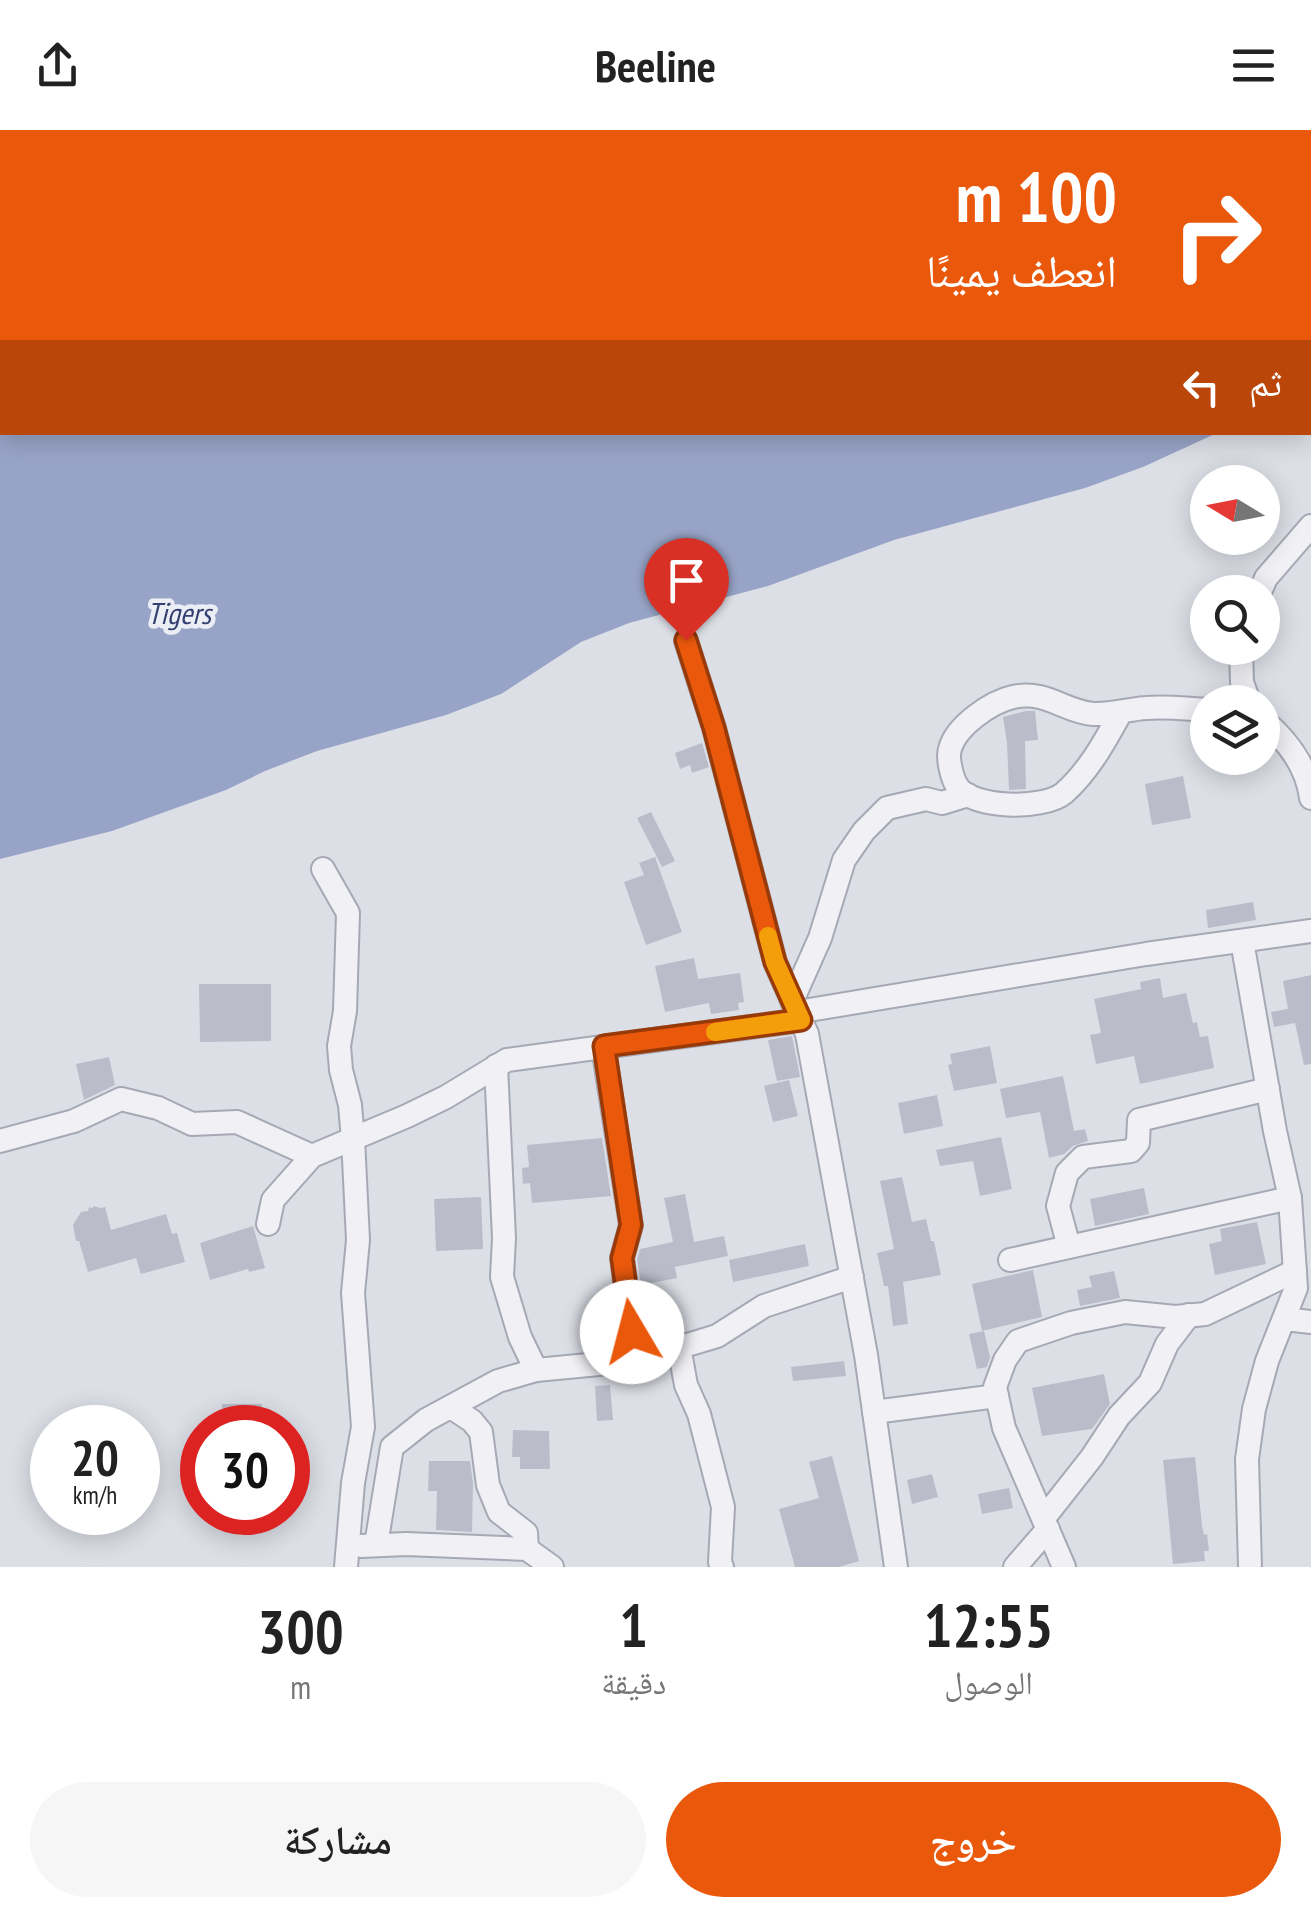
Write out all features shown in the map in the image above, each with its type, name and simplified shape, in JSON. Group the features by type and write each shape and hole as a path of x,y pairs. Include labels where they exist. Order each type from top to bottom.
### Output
{"street":[{"path":"1269,575 1311,526"},
{"path":"686,640 714,728 775,962 807,1034 852,1277 896,1567"},
{"path":"1121,712 1096,755 1061,796 1041,804 1017,806 968,795 957,788 950,749 964,728 990,705 1040,695 1095,714 1146,708 1190,709"},
{"path":"1280,734 1308,778 1311,798"},
{"path":"797,1011 844,860 864,831 887,808 926,799 942,803 968,795"},
{"path":"323,869 348,913 346,993 339,1046 353,1139 358,1240 353,1293 363,1427 353,1484 348,1557 376,1545 406,1544 528,1550 552,1567"},
{"path":"268,1224 272,1200 312,1156 446,1097 507,1060 1146,954 1311,931"},
{"path":"1242,941 1290,1198 1296,1288 1267,1360 1254,1409 1248,1459 1250,1567"},
{"path":"604,1046 631,1225 622,1258 632,1332"},
{"path":"496,1066 504,1238 502,1277 520,1337 536,1370"},
{"path":"1069,1247 1058,1206 1068,1173 1082,1156 1131,1152 1138,1142 1139,1120 1268,1089"},
{"path":"0,1141 74,1120 121,1099 158,1108 192,1124 237,1122 312,1156"},
{"path":"1010,1260 1290,1198"},
{"path":"1064,1567 1004,1428 995,1387 1004,1360 1018,1341 1071,1322 1124,1312 1205,1314 1295,1271"},
{"path":"376,1545 392,1447 450,1406 498,1381 536,1370 630,1361 717,1336 764,1306 852,1277"},
{"path":"1015,1567 1119,1416 1150,1383 1166,1344 1189,1315"},
{"path":"1285,1319 1311,1322"},
{"path":"679,1348 686,1385 699,1414 723,1507 722,1567"},
{"path":"874,1412 997,1396"},
{"path":"450,1406 481,1432 488,1485 500,1512 526,1533 528,1550"}],"water":[{"name":"Tigers","path":"0,435 1213,435 1085,488 894,540 768,586 629,623 581,642 501,694 446,715 317,751 226,790 112,831 0,859"}],"building":[{"path":"1035,711 1038,740 1025,741 1026,789 1009,790 1003,717"},
{"path":"702,743 709,767 692,773 690,765 680,769 675,753"},
{"path":"1183,776 1191,818 1152,825 1145,784"},
{"path":"651,812 675,861 662,867 637,818"},
{"path":"655,857 682,932 646,945 624,882 644,875 639,863"},
{"path":"1253,902 1256,920 1208,928 1206,910"},
{"path":"694,958 698,979 740,973 744,1002 738,1003 739,1010 711,1014 709,1003 665,1012 655,966"},
{"path":"1311,975 1311,1064 1304,1065 1295,1023 1274,1027 1271,1012 1288,1009 1283,981"},
{"path":"1160,978 1163,998 1186,993 1200,1037 1208,1036 1214,1068 1140,1084 1134,1056 1096,1064 1090,1035 1101,1033 1094,999 1141,989 1140,982"},
{"path":"199,984 271,984 271,1041 200,1042"},
{"path":"792,1036 800,1077 777,1081 768,1040"},
{"path":"990,1046 997,1083 954,1091 948,1065 952,1064 950,1054"},
{"path":"109,1057 115,1085 84,1100 76,1064"},
{"path":"1063,1076 1074,1131 1085,1129 1088,1141 1049,1158 1040,1112 1006,1118 1000,1089"},
{"path":"789,1080 798,1116 773,1122 764,1086"},
{"path":"937,1095 943,1126 904,1134 898,1103"},
{"path":"1001,1137 1012,1189 980,1196 973,1161 940,1166 936,1150"},
{"path":"602,1138 611,1196 532,1203 530,1183 523,1184 522,1168 529,1167 527,1145"},
{"path":"902,1177 912,1222 926,1219 941,1275 903,1282 908,1324 893,1326 888,1286 884,1286 877,1253 894,1249 880,1181"},
{"path":"1144,1188 1149,1214 1095,1226 1090,1199"},
{"path":"685,1194 694,1242 724,1236 728,1256 675,1267 677,1278 641,1285 637,1259 640,1249 673,1242 664,1198"},
{"path":"481,1197 483,1249 436,1251 434,1199"},
{"path":"94,1206 105,1207 111,1230 166,1214 172,1234 177,1233 185,1262 141,1274 136,1258 88,1272 73,1225 81,1212"},
{"path":"1257,1222 1266,1264 1215,1275 1209,1244 1222,1241 1220,1229"},
{"path":"253,1226 265,1268 210,1280 200,1243"},
{"path":"805,1244 809,1266 733,1282 729,1260"},
{"path":"1033,1270 1042,1317 982,1331 972,1284"},
{"path":"1114,1271 1120,1298 1080,1306 1077,1290 1092,1287 1089,1276"},
{"path":"984,1331 990,1357 987,1367 977,1369 969,1334"},
{"path":"844,1361 846,1376 793,1381 791,1367"},
{"path":"1104,1374 1110,1404 1092,1429 1042,1436 1032,1388"},
{"path":"610,1385 613,1420 597,1421 595,1386"},
{"path":"513,1430 549,1431 550,1469 520,1469 520,1457 512,1457"},
{"path":"832,1456 859,1561 839,1567 795,1567 779,1509 819,1498 809,1462"},
{"path":"1195,1457 1202,1526 1209,1551 1204,1551 1205,1561 1173,1564 1163,1460"},
{"path":"429,1461 470,1461 472,1532 436,1530 437,1491 428,1491"},
{"path":"932,1474 938,1497 912,1504 907,1480"},
{"path":"1009,1488 1013,1508 982,1514 978,1494"}],"slow traffic":[{"path":"715,1032 801,1020 768,936"}],"route":[{"path":"632,1332 622,1258 631,1225 604,1046 801,1020 775,962 714,728 686,640"}]}
